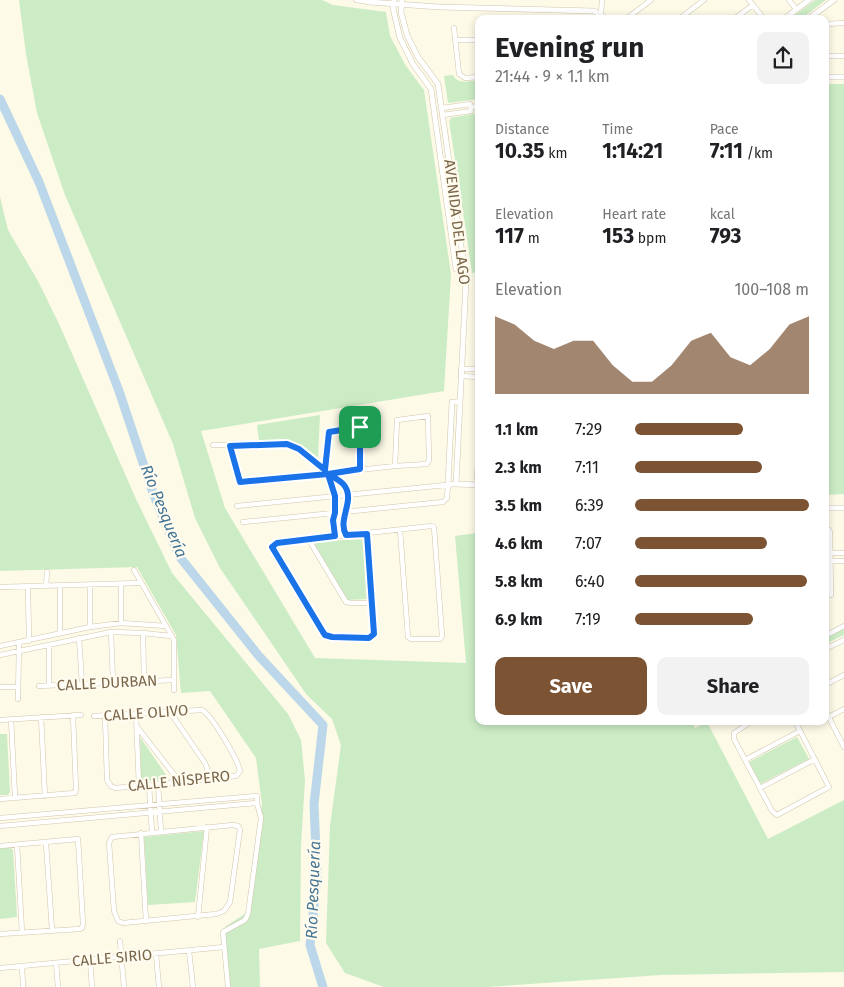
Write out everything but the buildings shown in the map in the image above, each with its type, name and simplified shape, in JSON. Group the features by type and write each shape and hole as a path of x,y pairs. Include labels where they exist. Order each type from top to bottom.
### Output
{"street":[{"path":"356,0 402,2 439,7 594,11 601,14 602,0"},
{"path":"631,15 651,0"},
{"path":"684,15 704,0"},
{"path":"749,0 761,15"},
{"path":"789,0 796,9"},
{"path":"789,15 809,0"},
{"path":"813,15 834,0"},
{"name":"AVENIDA DEL LAGO","path":"394,2 393,8 400,38 414,64 431,89 456,269 464,268"},
{"name":"AVENIDA DEL LAGO","path":"402,2 401,12 407,35 418,57 438,84 466,281 456,484"},
{"path":"739,15 753,5"},
{"path":"829,24 844,23"},
{"path":"454,28 459,74 465,78 475,77"},
{"path":"455,40 475,40"},
{"path":"829,56 844,56"},
{"path":"829,77 844,77"},
{"path":"443,115 475,107"},
{"path":"442,108 471,108"},
{"path":"446,195 454,194"},
{"path":"461,369 475,369"},
{"path":"461,376 475,377"},
{"path":"243,522 443,502 447,498 452,402 460,402"},
{"path":"230,446 239,481 243,482 326,472 426,464 428,462 430,417 428,415 396,421 395,466"},
{"path":"335,536 333,520 335,496 326,472 329,432 360,427 360,469"},
{"path":"213,446 287,444 299,449 326,472 344,484 348,495 343,528 346,535"},
{"path":"237,506 448,484 475,485"},
{"path":"829,508 844,508"},
{"path":"367,534 374,634 371,637 332,637 325,635 272,547 277,543 335,536 367,534 400,530 434,527 441,638 409,638 400,530"},
{"path":"829,530 830,595"},
{"path":"309,540 344,600 351,603 372,604"},
{"path":"830,553 844,553"},
{"path":"830,561 844,561"},
{"path":"134,570 171,636 175,648 174,690"},
{"path":"46,586 47,572"},
{"path":"0,587 140,583"},
{"path":"121,584 121,623"},
{"path":"90,585 90,627"},
{"path":"60,586 60,633"},
{"path":"28,587 29,641"},
{"path":"0,646 90,627 121,623 166,626"},
{"path":"829,634 844,626"},
{"path":"0,655 111,632 171,636"},
{"path":"111,632 113,682"},
{"path":"143,633 144,680"},
{"path":"79,638 82,684"},
{"path":"829,647 844,640"},
{"path":"18,699 19,643"},
{"path":"49,646 50,685"},
{"path":"829,683 844,675"},
{"name":"CALLE DURBAN","path":"39,686 174,680"},
{"path":"0,688 18,686"},
{"name":"CALLE OLIVO","path":"94,716 198,709"},
{"name":"CALLE NÍSPERO","path":"105,715 109,784 115,788 236,776 240,771 231,751 208,715 198,709"},
{"path":"843,744 829,717 844,709"},
{"path":"170,712 205,763 211,779"},
{"path":"136,714 139,786"},
{"path":"0,799 76,792 73,715"},
{"path":"0,720 81,715"},
{"path":"41,717 45,796"},
{"path":"11,719 14,797"},
{"path":"745,725 737,730 734,736 772,811 776,815 827,790 829,786 797,725"},
{"path":"136,726 179,781"},
{"path":"745,760 800,730"},
{"path":"760,788 815,759"},
{"path":"149,784 152,832"},
{"path":"158,784 161,831"},
{"path":"0,818 258,796 257,803 261,818 248,914 245,920 223,932 228,987"},
{"path":"0,826 257,803"},
{"path":"236,825 240,830 230,902 224,911 198,917 123,923 115,918 109,843 112,837 115,835 161,831 236,825"},
{"path":"198,917 207,828"},
{"path":"141,833 146,921"},
{"path":"0,846 78,839 83,926 80,929 0,934"},
{"path":"46,842 52,930"},
{"path":"17,845 22,932"},
{"path":"120,941 124,987"},
{"name":"CALLE SIRIO","path":"0,968 224,947"},
{"path":"190,951 193,987"},
{"path":"156,954 159,987"},
{"path":"90,960 92,987"},
{"path":"56,963 58,987"},
{"path":"22,966 23,987"}],"green space":[{"path":"19,0 322,0 333,5 386,12 390,36 406,66 424,90 451,274 444,391 201,431 225,508 315,658 466,663 455,536 475,533 475,725 694,725 695,728 701,725 709,725 768,839 844,800 844,972 661,975 488,987 384,987 345,973 326,943 330,826 341,745 332,719 306,694 220,568 195,518 173,444 65,195 37,113 26,54"},
{"path":"815,0 826,0 806,15 795,15"},
{"path":"453,75 461,81 475,80 475,100 448,103 444,76"},
{"path":"829,84 844,84 844,494 829,495"},
{"path":"475,114 475,273 472,273 450,118"},
{"path":"0,197 8,230 38,281 59,324 136,499 172,573 288,714 301,740 305,780 301,847 300,941 259,949 260,987 230,987 225,927 246,913 262,804 256,758 210,691 181,693 176,635 137,567 0,571"},
{"path":"320,415 318,458 303,446 291,441 259,441 257,425"},
{"path":"364,538 368,599 348,600 312,543"},
{"path":"844,628 844,635 829,642 829,636"},
{"path":"0,734 7,734 10,792 8,795 0,795"},
{"path":"140,737 169,779 141,782"},
{"path":"797,737 809,759 760,784 749,762"},
{"path":"204,831 195,902 148,905 144,837"},
{"path":"9,847 13,850 17,917 0,919 0,848"}],"waterway":[{"name":"Río Pesquería","path":"0,99 39,182 119,391 153,493 179,556 258,655 323,725 314,804 317,876 310,945 323,987"}],"route":[{"path":"360,427 329,432 325,470 299,449 287,444 230,446 239,481 242,483 328,474 335,496 333,520 335,536 277,543 272,547 323,632 325,635 332,637 369,638 374,634 367,534 346,535 344,533 343,523 347,506 347,490 344,484 328,474 360,469 360,427"}]}
